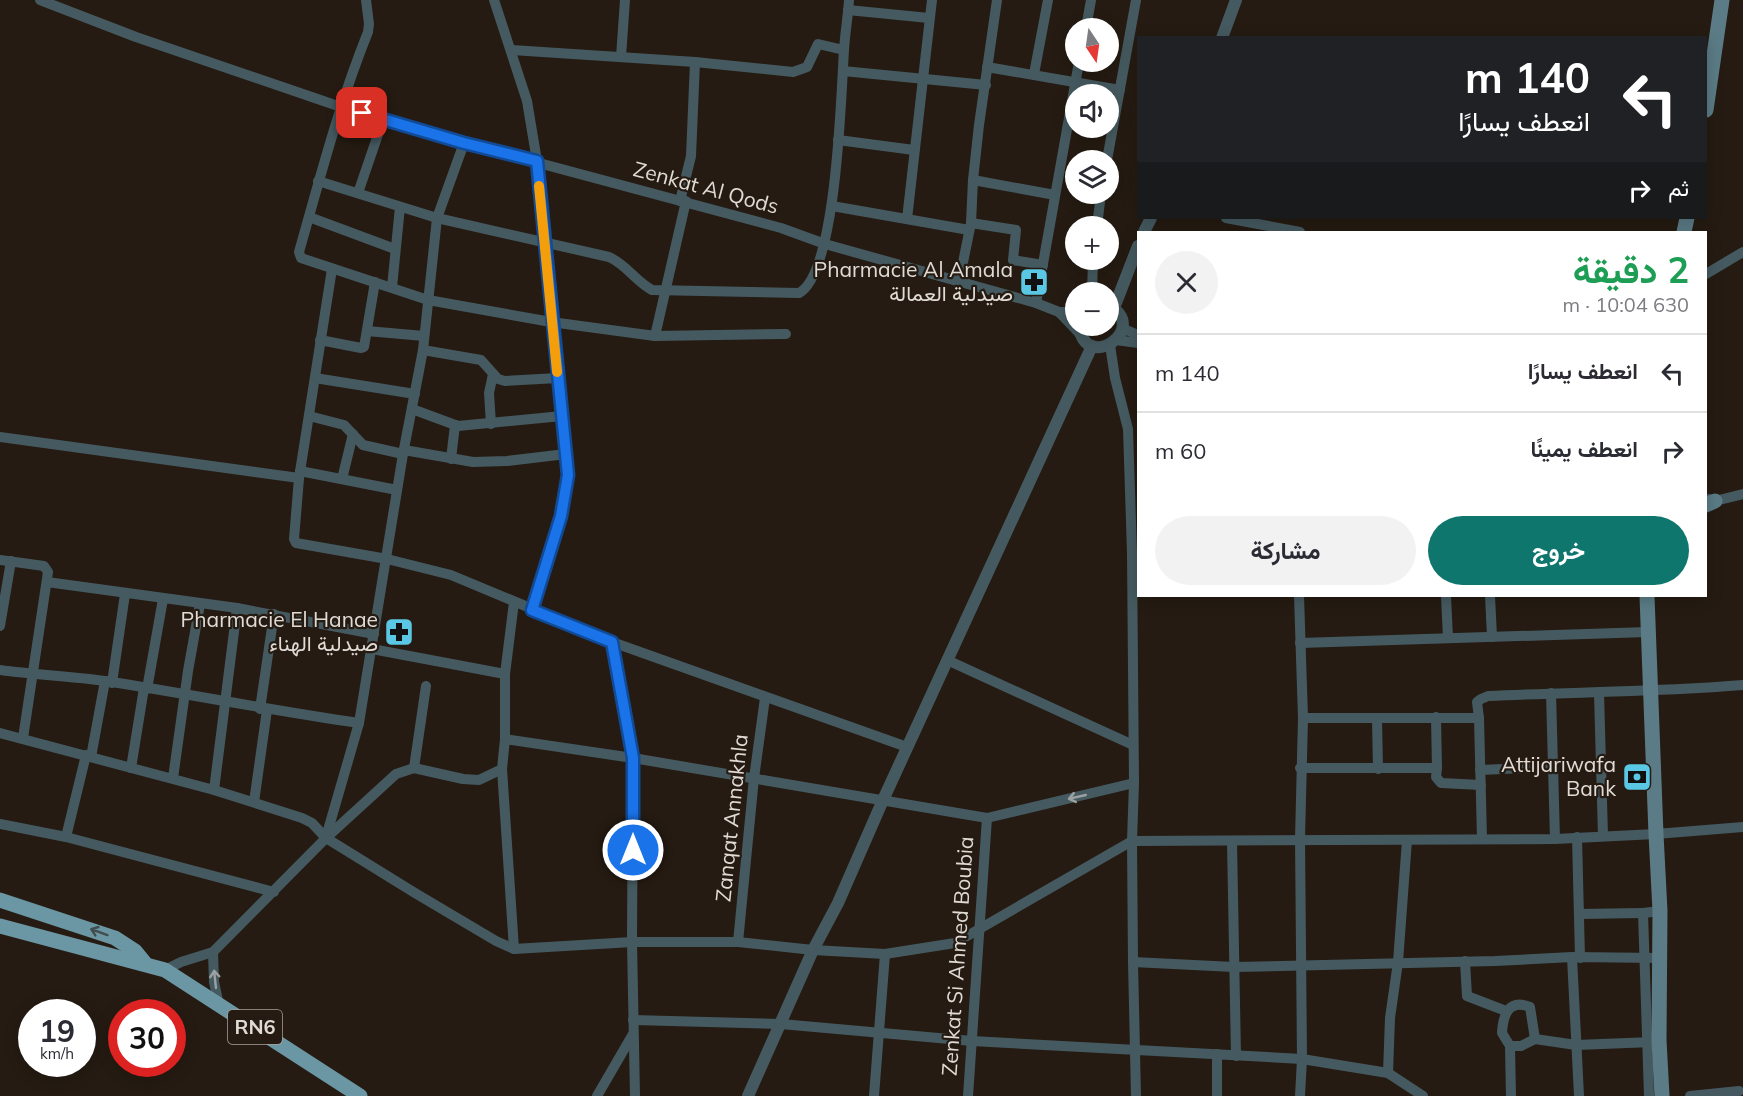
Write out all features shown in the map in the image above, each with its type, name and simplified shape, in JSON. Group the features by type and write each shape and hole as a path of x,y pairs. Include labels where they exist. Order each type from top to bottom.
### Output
{"main road":[{"path":"1707,103 1722,0"},
{"path":"1647,597 1660,911 1652,957 1654,1042 1662,1096"},
{"name":"RN6","path":"0,900 115,938 135,951 146,964"},
{"name":"RN6","path":"0,926 165,970 360,1096"}],"street":[{"name":"Zenkat Al Qods","path":"40,0 136,37 383,120 781,228 825,244 1036,303 1059,312"},
{"path":"366,0 368,32 341,107 318,182 299,254 301,258 428,300 551,322 655,336 786,334"},
{"path":"494,0 527,101 537,161 551,322 568,475 565,503 532,610"},
{"path":"621,57 625,0"},
{"path":"907,219 932,0"},
{"path":"959,282 970,226 973,180 997,0"},
{"path":"1034,74 1048,0"},
{"path":"1088,18 1091,0"},
{"path":"1109,150 1136,0"},
{"path":"1223,36 1236,0"},
{"path":"318,182 437,218 618,261 627,267 641,284 652,290 799,293 810,283 825,244 832,206 849,5 929,18"},
{"path":"512,50 695,62 794,72 807,67 818,44 844,50"},
{"path":"655,336 691,156 695,62"},
{"path":"987,67 1120,90"},
{"path":"843,70 986,85"},
{"path":"1036,303 1077,72"},
{"path":"358,193 383,120"},
{"path":"838,140 914,150"},
{"path":"326,838 359,723 403,452 423,350 437,218 464,143"},
{"path":"973,180 1055,195"},
{"path":"832,206 907,219 1016,230 1013,260 1043,265"},
{"path":"392,287 400,207"},
{"path":"309,217 395,249"},
{"path":"1231,219 1287,231"},
{"path":"1119,288 1137,248"},
{"path":"1707,273 1743,252"},
{"path":"333,269 299,475 294,539 296,543 387,559 451,575 612,642 907,747"},
{"path":"320,340 363,348 375,282"},
{"path":"1059,312 1065,312"},
{"path":"1059,312 1094,339 1115,378 1128,429 1132,552 1134,783 1132,841 1136,1096"},
{"path":"1119,315 1122,328"},
{"path":"748,1096 813,950 838,903 882,800 1079,377 1094,339 1122,328 1137,335"},
{"path":"367,331 424,336"},
{"path":"1094,339 1137,343"},
{"path":"423,350 480,360 498,379 505,381 558,378"},
{"path":"491,424 489,393 493,374"},
{"path":"315,378 415,394"},
{"path":"412,409 455,425 470,426 562,416"},
{"path":"309,416 344,425 363,445 403,452 473,462 507,461 566,454"},
{"path":"452,459 455,425"},
{"path":"342,479 353,434"},
{"path":"0,437 342,479 397,490"},
{"path":"1709,501 1743,494"},
{"path":"0,626 5,560 46,567 47,582 23,738"},
{"path":"47,582 237,608 374,634"},
{"path":"66,837 109,682 124,594"},
{"path":"1299,597 1303,718 1300,768 1302,965 1300,1096"},
{"path":"1446,597 1448,638"},
{"path":"1490,597 1492,637"},
{"path":"131,768 164,599"},
{"path":"514,602 505,674 505,739 502,769 514,949"},
{"path":"173,778 200,604"},
{"path":"214,790 237,608"},
{"path":"254,802 274,614"},
{"path":"1300,643 1648,632"},
{"path":"612,642 633,758 632,942 635,1096"},
{"path":"372,650 505,674"},
{"path":"947,660 1133,745"},
{"path":"0,670 185,693 263,709 359,723"},
{"path":"1482,839 1477,702 1481,699 1488,696 1650,691 1743,685"},
{"path":"414,768 426,686"},
{"path":"1551,693 1555,839"},
{"path":"1599,693 1603,836"},
{"name":"Zanqat Annakhla","path":"738,942 754,778 765,698"},
{"path":"1436,717 1436,777 1441,783 1480,785"},
{"path":"1303,718 1479,718"},
{"path":"1377,719 1378,769"},
{"path":"0,733 173,778 309,821 326,838 486,935 514,949 632,942 738,942 813,950 885,954 955,943 1132,841 1555,839 1656,834 1743,826"},
{"path":"505,739 633,758 987,818 1134,783"},
{"path":"1480,770 1553,767"},
{"path":"165,970 181,962 213,952 326,838 396,774 414,768 473,780 484,778 502,769"},
{"path":"1300,768 1437,768"},
{"name":"Zenkat Si Ahmed Boubia","path":"968,1096 987,818"},
{"path":"0,824 66,837 274,892"},
{"path":"1577,837 1579,914 1576,957 1576,1045 1580,1096"},
{"path":"1388,1072 1390,1018 1398,962 1407,840"},
{"path":"1232,842 1236,1056"},
{"path":"1579,914 1660,911"},
{"path":"1133,962 1234,967 1576,957 1652,957 1643,913"},
{"path":"213,952 214,982 219,1005"},
{"path":"874,1096 885,954"},
{"path":"1465,961 1467,996 1506,1011"},
{"path":"1511,1096 1510,1046 1502,1033 1506,1011 1512,1006 1527,1005 1530,1008 1535,1039"},
{"path":"633,1020 781,1024 972,1041 1302,1059 1388,1072 1421,1096"},
{"path":"597,1096 634,1033"},
{"path":"1510,1046 1521,1046 1535,1039 1576,1045 1654,1042 1649,1096"},
{"path":"1217,1054 1217,1096"},
{"path":"1690,1096 1739,1090"}],"slow traffic":[{"path":"539,186 557,372"}],"place":[{"name":"Pharmacie Al Amala صيدلية العمالة","path":"1034,282"},
{"name":"Pharmacie El Hanae صيدلية الهناء","path":"399,632"},
{"name":"Attijariwafa Bank","path":"1637,777"}],"route":[{"path":"362,113 464,143 537,161 551,322 568,475 565,503 532,610 612,642 633,758 633,850"}]}
